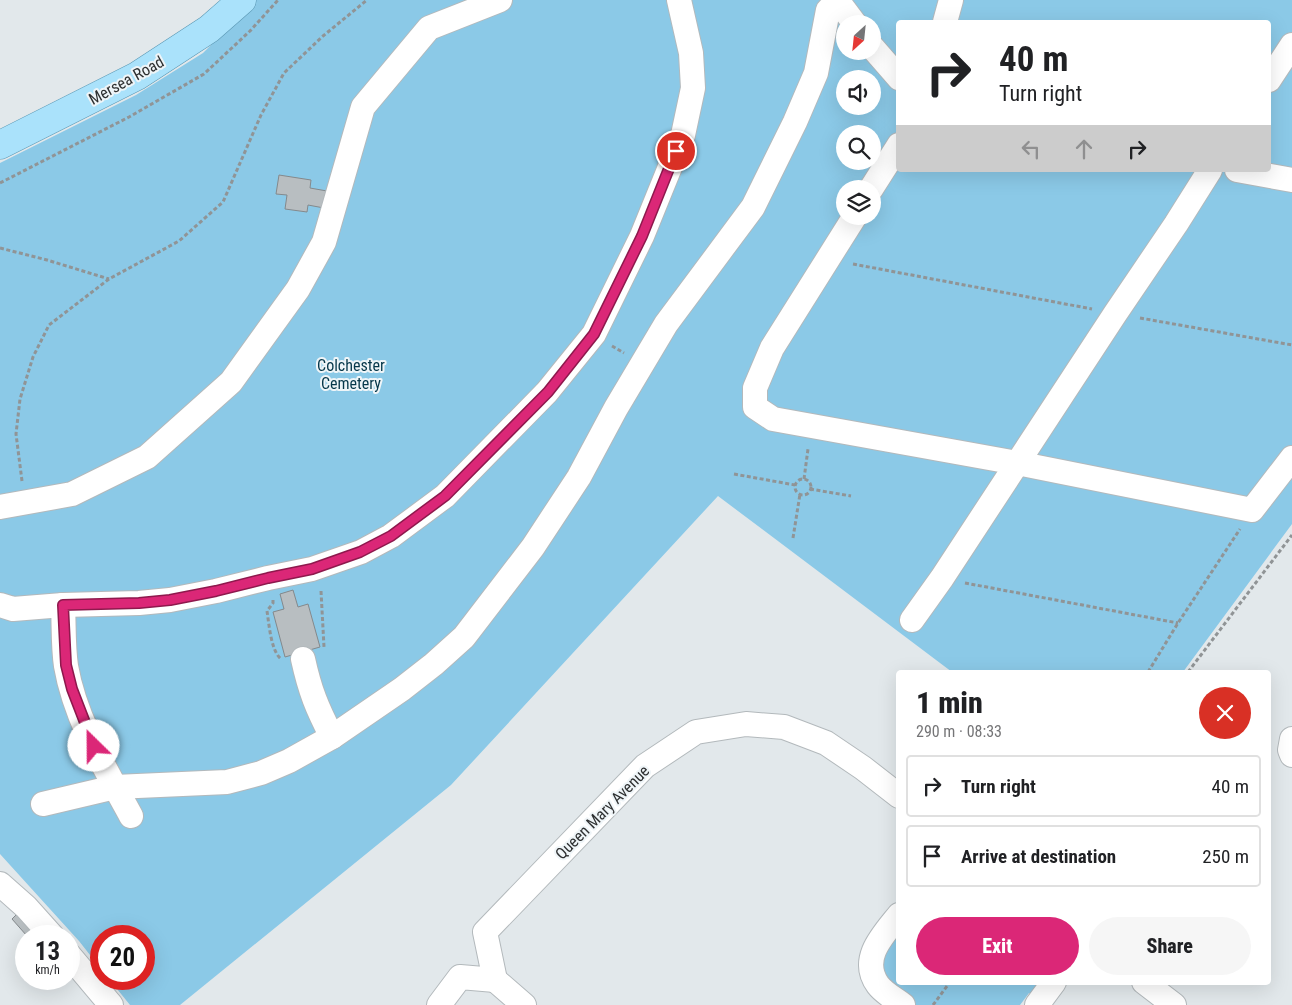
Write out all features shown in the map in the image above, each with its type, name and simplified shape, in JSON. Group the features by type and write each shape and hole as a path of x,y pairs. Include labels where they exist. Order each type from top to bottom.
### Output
{"main road":[{"name":"Mersea Road","path":"0,145 137,76 209,29 242,0"}],"street":[{"path":"0,507 72,494 147,456 231,382 298,289 324,242 363,107 429,28 500,0"},
{"path":"0,605 13,609 170,600 312,569 360,552 391,536 445,496 548,392 594,334 642,236 683,135 693,88 691,53 679,0"},
{"path":"946,20 951,0"},
{"path":"43,804 115,787 227,782 261,773 289,761 332,737 402,689 464,637 533,547 580,477 641,364 666,324 753,207 795,122 816,73 828,10 837,1 848,15"},
{"path":"1271,77 1292,45"},
{"path":"881,57 896,75"},
{"path":"878,180 896,150"},
{"path":"912,620 942,578 1209,172"},
{"path":"1248,172 1292,180"},
{"path":"850,225 772,348 755,388 755,407 773,419 1017,463 1252,510 1292,458"},
{"path":"63,605 66,665 72,689 99,758 131,816"},
{"path":"303,659 308,686 332,737"},
{"name":"Queen Mary Avenue","path":"495,980 485,932 645,766 696,732 746,724 784,727 826,743 896,794"},
{"path":"1292,739 1290,750 1292,755"},
{"path":"0,884 26,907 42,925"},
{"path":"896,919 872,952 871,962 872,974 878,984 903,1005"},
{"path":"80,968 111,1005"},
{"path":"439,1005 460,977 495,980 524,1005"},
{"path":"1037,1005 1052,985"},
{"path":"1148,985 1174,1005"}],"path":[{"path":"25,501 16,434 20,399 33,357 49,325 109,279 179,241 223,202 261,115 284,73 323,36 367,0"},
{"path":"0,248 109,279"},
{"path":"829,259 1115,314 1292,345"},
{"path":"594,334 641,364"},
{"path":"804,479 813,426"},
{"path":"734,474 795,485"},
{"path":"795,485 798,481 804,479"},
{"path":"800,494 805,494 810,489 810,483 804,479"},
{"path":"795,485 796,490 800,494"},
{"path":"810,489 851,496"},
{"path":"793,538 800,494"},
{"path":"1149,670 1252,510"},
{"path":"1190,670 1292,535"},
{"path":"268,578 273,603 267,611 277,656 285,662 303,659 316,654 324,647 320,589 312,569"},
{"path":"942,578 1178,623"},
{"path":"933,1005 948,985"}],"green space":[{"name":"Colchester Cemetery","path":"256,0 1292,0 1292,524 1184,670 949,670 718,496 451,785 180,1005 130,1005 118,990 155,990 155,925 90,925 90,955 80,942 80,925 64,925 0,854 0,163 136,95 203,53"},
{"path":"896,936 896,985 1044,985 1032,994 1029,993 1020,1005 911,1005 891,990 877,954"}],"building":[{"path":"279,175 311,180 310,188 327,191 324,208 308,205 307,212 285,209 287,195 276,194"},
{"path":"293,590 298,607 308,604 320,647 285,657 273,612 284,609 280,594"},
{"path":"17,914 26,925 17,925 12,919"}],"route":[{"path":"94,746 72,689 66,665 63,605 139,603 170,600 216,591 312,569 360,552 391,536 445,496 548,392 594,334 642,236 676,151"}]}
